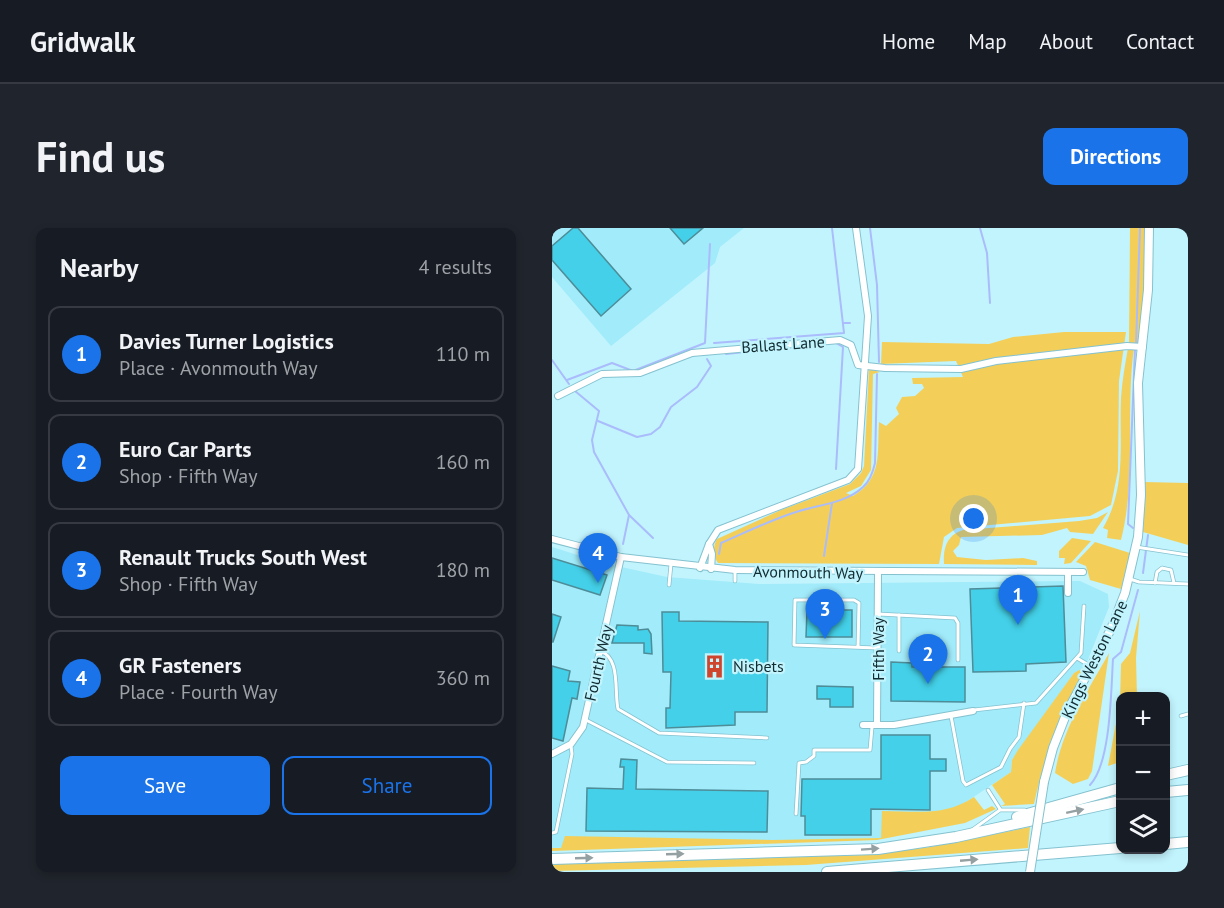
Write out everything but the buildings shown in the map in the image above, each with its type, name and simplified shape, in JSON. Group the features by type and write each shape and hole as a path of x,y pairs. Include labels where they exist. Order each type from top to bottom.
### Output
{"highway":[{"path":"1170,774 1188,770"},
{"path":"956,837 1116,789"},
{"path":"1170,792 1188,790"},
{"path":"552,859 720,852 838,852 878,849 956,837 1116,802"},
{"path":"1170,844 1188,842"},
{"path":"827,872 1116,848"}],"street":[{"path":"700,568 713,535 725,527 848,480 853,475 859,461 868,316 856,228"},
{"name":"Kings Weston Lane","path":"1030,872 1044,782 1053,748 1064,721 1111,629 1140,547 1138,383 1143,347 1149,228"},
{"name":"Ballast Lane","path":"558,396 602,374 640,373 682,356 724,348 840,340 852,345 858,365 865,365"},
{"path":"865,365 885,368 961,369 996,361 1127,346 1143,347"},
{"name":"Avonmouth Way","path":"552,539 621,557 700,568 878,573 1083,572"},
{"path":"709,544 712,554 711,568"},
{"name":"Fourth Way","path":"571,744 583,727 621,557"},
{"name":"Fifth Way","path":"875,725 879,648 878,573"},
{"path":"1068,573 1068,593"},
{"path":"863,725 894,725 973,711"},
{"path":"552,754 571,744"}],"lane":[{"path":"552,232 556,228"},
{"path":"1140,547 1188,555"},
{"path":"669,585 671,564"},
{"path":"1155,583 1159,569 1169,568 1174,584"},
{"path":"735,570 735,581"},
{"path":"1130,579 1155,583 1188,584"},
{"path":"858,647 859,603 854,600 795,600 794,645 879,648"},
{"path":"973,711 1036,703 1083,649 1084,606"},
{"path":"878,614 956,619 958,660"},
{"path":"899,615 899,651"},
{"path":"600,651 613,660 618,709 659,733 767,738"},
{"path":"1077,658 1091,667"},
{"path":"951,715 963,781 966,785 1002,767 1010,749 1019,737 1023,703"},
{"path":"1181,716 1188,714"},
{"path":"585,719 667,762 754,763"},
{"path":"796,814 799,763 806,762 814,756 814,750 870,750 875,725"},
{"path":"552,833 556,832 572,754 571,744"},
{"path":"988,790 1000,810"},
{"path":"971,831 1000,810 1035,812"}],"shaded area":[{"path":"552,228 744,228 720,247 715,263 611,346 552,277"},
{"path":"1130,228 1146,228 1145,286 1139,345 1129,345"},
{"path":"1064,332 1126,332 1119,381 1118,471 1111,505 1090,516 957,528 944,537 939,564 718,563 714,551 717,539 781,510 850,484 861,473 864,466 869,369 880,372 873,374 871,470 861,486 846,493 853,496 863,489 874,473 878,454 879,422 886,426 899,414 896,408 902,397 915,396 924,388 922,384 913,384 912,378 963,377 956,361 881,364 882,342 989,344 1013,337"},
{"path":"1128,348 1134,348 1130,396 1130,468 1126,516 1121,540 1107,538 1108,530 1103,528 1111,513 1119,481 1121,398"},
{"path":"1145,482 1188,483 1188,545 1143,532"},
{"path":"1108,512 1093,534 1070,532 1067,528 1042,535 961,537 959,545 953,551 957,557 986,560 1023,558 1037,561 1037,565 944,564 947,543 953,535 963,530 1079,521 1097,518"},
{"path":"1072,538 1091,541 1071,563 1064,564 1065,558 1059,558 1059,551"},
{"path":"1095,542 1130,553 1121,589 1090,580 1086,566 1076,562"},
{"path":"552,547 603,563 667,577 759,584 1080,581 1108,594 1109,607 1085,667 1074,673 1012,760 1011,772 957,808 941,811 882,838 552,848"},
{"path":"1140,611 1136,658 1137,692 1120,692 1121,664 1130,653"},
{"path":"1109,653 1092,771 1088,779 1073,784 1055,773 1058,757 1077,711"},
{"path":"1085,667 1086,671 1069,703 1049,752 1034,804 1001,806 1005,804 992,785 1011,772 1012,760 1018,750 1074,673"},
{"path":"1116,723 1116,763 1108,766"},
{"path":"974,797 984,810 992,806 996,809 965,823 877,840 552,851 552,848 561,848 565,836 773,840 881,838 882,811 930,812 952,808"},
{"path":"1030,827 1028,848 806,865 552,871 552,864 680,858 867,855 930,847"}],"waterway":[{"path":"714,343 844,333 832,228"},
{"path":"870,228 877,285 879,362"},
{"path":"980,228 987,253 990,303"},
{"path":"1136,345 1140,228"},
{"path":"567,380 612,363 633,371 705,343 710,244"},
{"path":"843,323 850,323"},
{"path":"836,343 843,347 836,469"},
{"path":"726,354 801,346"},
{"path":"1133,528 1128,524 1135,349"},
{"path":"598,421 637,437 651,434 660,427 671,407 697,387 711,366 707,359"},
{"path":"552,360 569,384"},
{"path":"719,554 721,543 790,514 847,498 865,485 875,463 877,374"},
{"path":"575,391 599,411 592,440 594,452 629,515 623,544"},
{"path":"824,556 832,503"},
{"path":"629,515 653,538"},
{"path":"1143,573 1148,535"},
{"path":"1090,785 1097,775 1106,744 1113,659 1121,652 1138,590"}],"place":[{"name":"GR Fasteners","path":"598,583"},
{"name":"Davies Turner Logistics","path":"1018,625"},
{"name":"Renault Trucks South West","path":"825,639"},
{"name":"Nisbets","path":"715,666"},
{"name":"Euro Car Parts","path":"928,684"}]}
